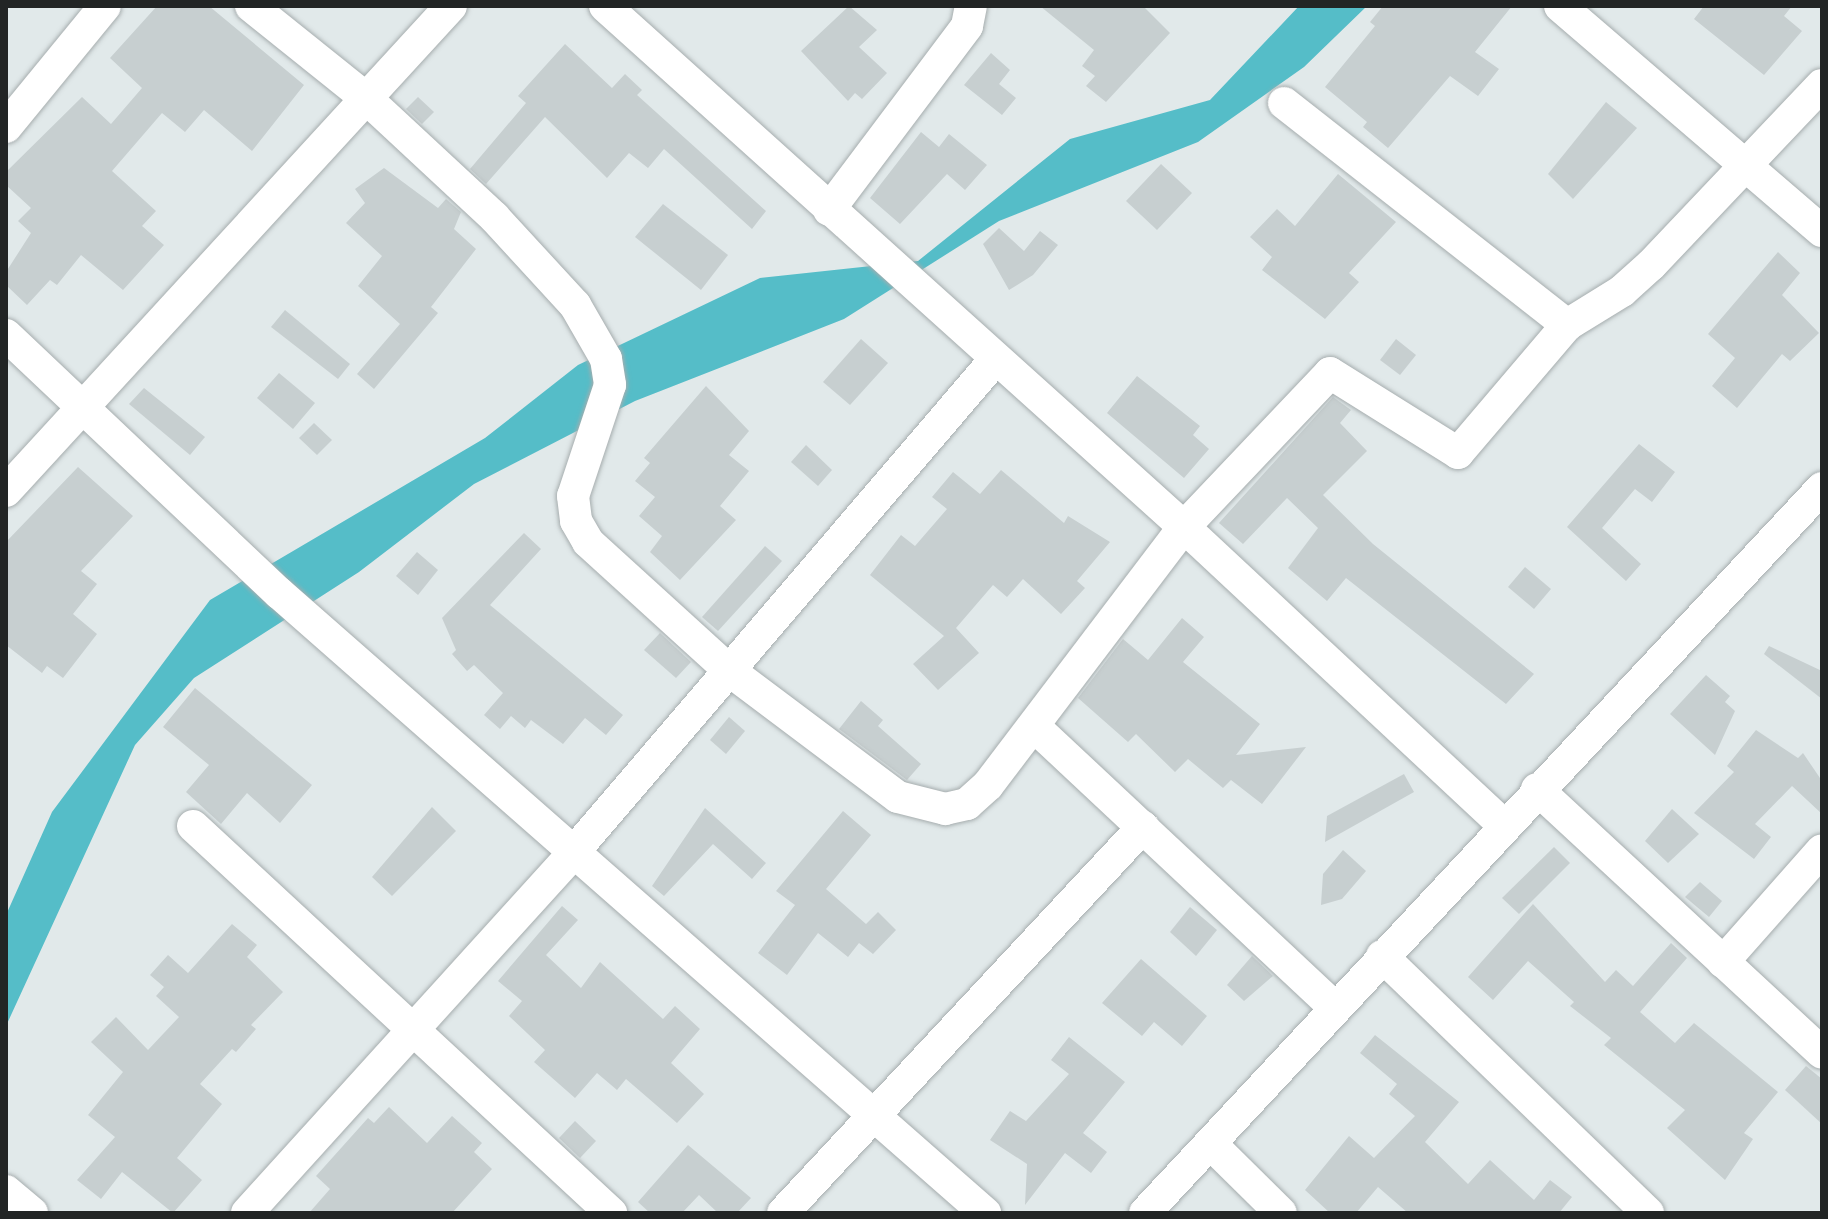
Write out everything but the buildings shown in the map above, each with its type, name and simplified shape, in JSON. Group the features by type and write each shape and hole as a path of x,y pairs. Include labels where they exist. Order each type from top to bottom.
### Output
{"street":[{"path":"6,127 105,6"},
{"path":"251,6 366,98 494,217 575,305 606,359 610,385 573,496 580,533 730,671 898,797 945,809 967,804 1036,728 1184,527 1330,373 1458,453 1567,325 1622,291 1747,167 1822,85"},
{"path":"6,491 451,6"},
{"path":"605,6 994,361 1184,527 1504,825"},
{"path":"1560,6 1822,231"},
{"path":"829,210 961,13"},
{"path":"1284,103 1567,325"},
{"path":"6,335 279,593 572,854 985,1213"},
{"path":"247,1213 416,1031 572,854 994,361"},
{"path":"1145,1213 1537,789 1822,488"},
{"path":"1036,728 1334,1007"},
{"path":"1537,789 1822,1053"},
{"path":"193,826 416,1031 593,1207"},
{"path":"783,1213 1143,827"},
{"path":"1723,962 1822,850"},
{"path":"1382,956 1648,1213"},
{"path":"1211,1144 1281,1213"},
{"path":"6,1191 32,1213"}],"water":[{"path":"1299,6 1367,6 1304,67 1198,142 999,221 844,319 635,401 474,484 359,572 194,678 135,745 6,1026 6,915 52,812 210,600 485,438 578,365 760,278 918,261 1070,139 1210,100"}]}
